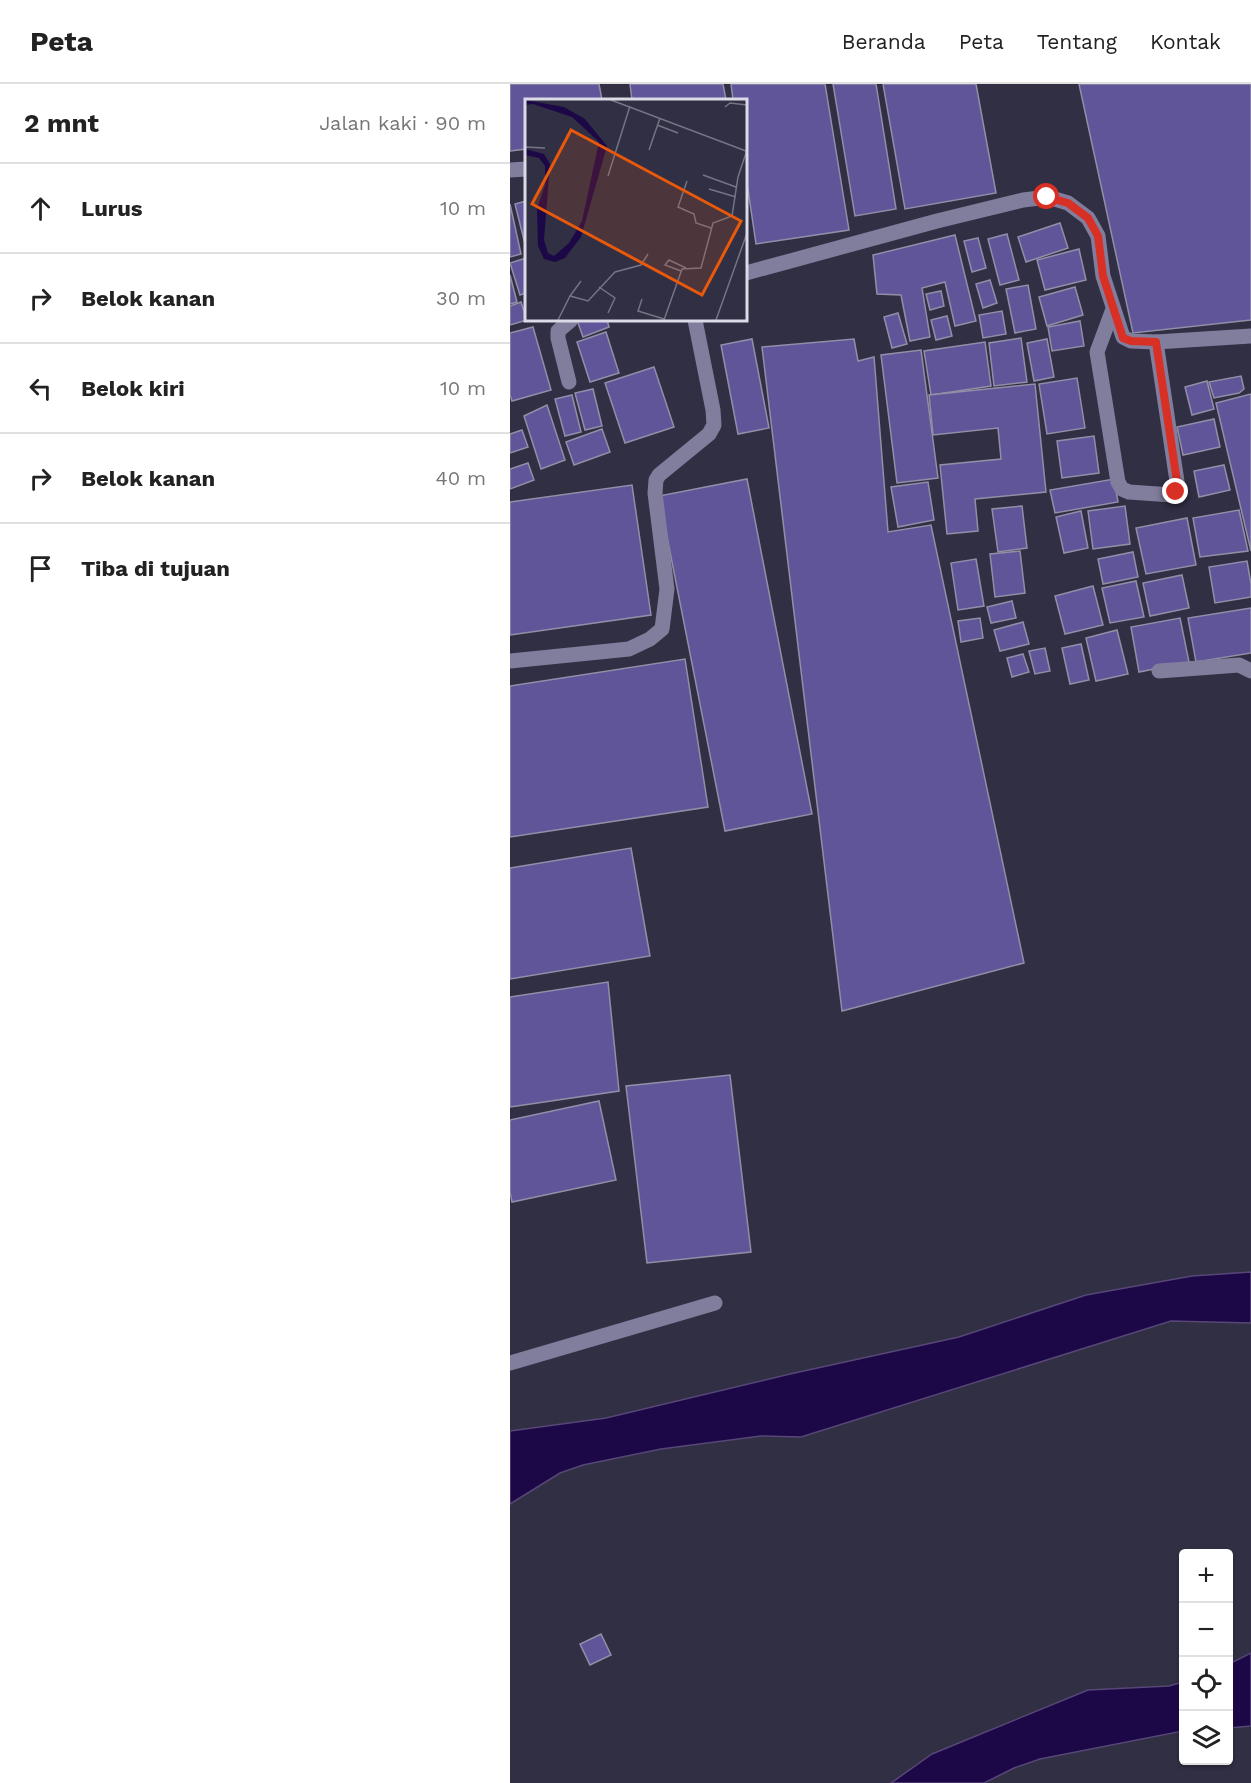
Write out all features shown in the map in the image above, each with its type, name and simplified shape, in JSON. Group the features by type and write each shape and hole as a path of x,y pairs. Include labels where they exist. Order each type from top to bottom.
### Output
{"street":[{"path":"510,170 525,169"},
{"path":"747,273 937,220 1023,200 1047,197 1068,203 1088,218 1098,236 1103,276 1123,338 1131,341 1156,342 1251,336"},
{"path":"1113,309 1097,352 1118,482 1122,489 1129,492 1172,495 1178,488 1156,342"},
{"path":"569,382 558,331 570,321"},
{"path":"510,661 629,649 650,639 662,629 667,589 656,493 657,480 659,475 709,434 714,425 695,321"},
{"path":"1160,671 1239,664 1251,671"},
{"path":"510,1363 715,1303"}],"shaded area":[{"path":"1251,1272 1251,1323 1171,1321 801,1437 761,1436 661,1449 583,1465 560,1473 510,1504 510,1431 606,1418 959,1337 1086,1295 1192,1276"},
{"path":"1251,1653 1251,1726 1233,1728 1233,1662"},
{"path":"1179,1683 1179,1732 1040,1759 1014,1768 984,1783 891,1783 932,1754 1088,1690 1169,1686"}],"building":[{"path":"510,84 599,84 602,99 525,99 525,149 510,151"},
{"path":"630,84 723,84 726,99 632,99"},
{"path":"731,84 825,84 849,230 756,244 747,183 747,99 733,99"},
{"path":"833,84 876,84 896,209 855,216"},
{"path":"883,84 976,84 996,193 905,209"},
{"path":"1079,84 1251,84 1251,320 1133,333"},
{"path":"525,201 525,244 515,204"},
{"path":"510,204 521,254 510,257"},
{"path":"1060,223 1068,248 1026,262 1018,237"},
{"path":"1007,234 1019,280 1000,285 988,239"},
{"path":"955,235 976,321 955,326 945,282 922,288 930,337 910,341 901,295 877,294 873,255"},
{"path":"978,238 986,268 972,272 964,241"},
{"path":"1079,249 1086,280 1045,290 1037,260"},
{"path":"525,258 525,293 520,295 510,263"},
{"path":"510,275 517,302 510,304"},
{"path":"990,280 997,303 983,308 976,284"},
{"path":"1028,285 1036,329 1015,333 1006,289"},
{"path":"1075,287 1083,315 1047,326 1039,297"},
{"path":"941,291 944,306 930,310 926,294"},
{"path":"521,302 525,321 510,325 510,306"},
{"path":"1002,311 1006,334 983,338 979,315"},
{"path":"898,313 907,344 892,348 884,317"},
{"path":"947,316 952,336 936,340 931,320"},
{"path":"577,321 607,321 609,327 583,337"},
{"path":"1080,321 1084,346 1052,351 1048,327"},
{"path":"533,327 551,390 512,401 510,395 510,333"},
{"path":"606,332 619,373 590,382 577,342"},
{"path":"1021,338 1027,382 994,386 989,343"},
{"path":"752,339 769,428 738,434 721,345"},
{"path":"854,339 858,361 874,357 888,532 931,525 1024,963 842,1011 762,347"},
{"path":"1047,339 1054,377 1034,381 1027,343"},
{"path":"985,342 991,386 931,395 924,351"},
{"path":"921,350 938,478 897,483 881,355"},
{"path":"654,367 674,427 625,443 605,383"},
{"path":"1241,376 1244,389 1239,393 1214,398 1209,382"},
{"path":"1077,378 1085,428 1047,434 1039,384"},
{"path":"1207,381 1214,409 1192,415 1185,387"},
{"path":"1035,384 1046,492 975,499 978,531 947,534 940,465 1001,459 998,428 933,435 929,395"},
{"path":"593,389 602,426 585,430 575,393"},
{"path":"1251,394 1251,551 1216,403"},
{"path":"572,395 581,432 565,436 555,399"},
{"path":"547,405 565,460 541,469 524,416"},
{"path":"1214,419 1220,447 1183,455 1177,427"},
{"path":"602,429 610,452 574,465 566,442"},
{"path":"522,430 528,447 510,453 510,434"},
{"path":"1094,436 1099,473 1062,478 1057,441"},
{"path":"528,463 534,480 510,489 510,469"},
{"path":"1224,465 1230,490 1199,497 1194,471"},
{"path":"747,479 812,814 725,831 659,496"},
{"path":"1114,479 1118,502 1055,513 1050,490"},
{"path":"928,482 934,520 898,527 891,487"},
{"path":"632,485 651,615 510,635 510,502"},
{"path":"1022,506 1027,548 998,552 992,509"},
{"path":"1125,506 1130,544 1093,549 1088,511"},
{"path":"1239,510 1248,551 1200,557 1193,518"},
{"path":"1081,511 1088,548 1064,553 1056,517"},
{"path":"1187,518 1196,565 1146,574 1136,528"},
{"path":"1020,551 1025,593 995,597 990,554"},
{"path":"1133,552 1138,577 1103,584 1098,559"},
{"path":"976,559 984,606 958,610 951,563"},
{"path":"1247,561 1251,597 1215,603 1209,567"},
{"path":"1182,575 1189,608 1150,616 1143,583"},
{"path":"1136,581 1144,617 1110,623 1102,588"},
{"path":"1093,586 1103,625 1065,634 1055,596"},
{"path":"1012,601 1016,618 991,623 987,607"},
{"path":"1251,608 1251,653 1196,662 1188,618"},
{"path":"980,618 983,638 961,642 958,621"},
{"path":"1180,618 1189,662 1139,672 1131,627"},
{"path":"1023,622 1029,644 1000,651 994,630"},
{"path":"1117,630 1128,674 1096,681 1086,638"},
{"path":"1081,644 1089,680 1070,684 1062,648"},
{"path":"1045,648 1050,671 1035,674 1029,651"},
{"path":"1023,654 1029,672 1012,677 1007,658"},
{"path":"685,659 708,807 510,837 510,686"},
{"path":"631,848 650,956 510,979 510,868"},
{"path":"608,982 619,1091 510,1107 510,997"},
{"path":"730,1075 751,1252 647,1263 626,1086"},
{"path":"599,1101 616,1180 512,1202 510,1120"},
{"path":"601,1634 611,1655 590,1665 580,1644"}],"route":[{"path":"1047,197 1068,203 1088,218 1098,236 1103,276 1123,338 1131,341 1156,342 1178,488 1176,492"}]}
